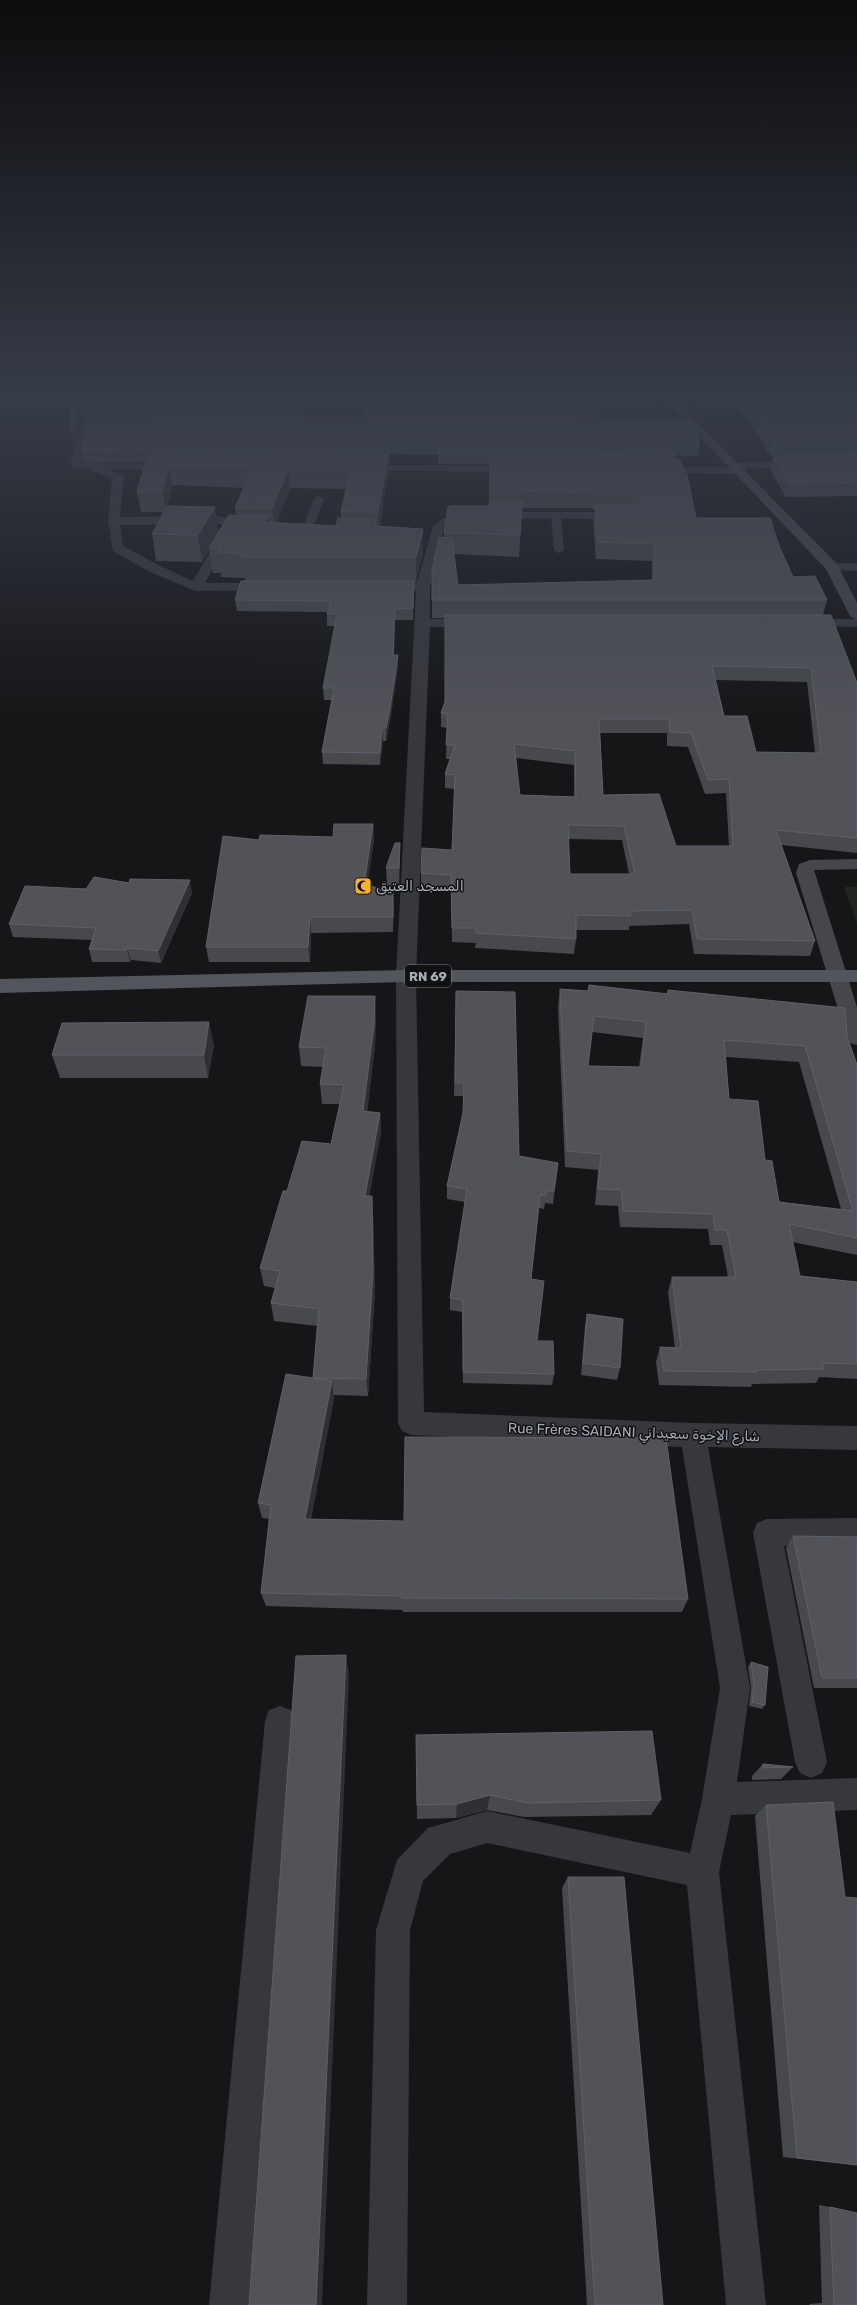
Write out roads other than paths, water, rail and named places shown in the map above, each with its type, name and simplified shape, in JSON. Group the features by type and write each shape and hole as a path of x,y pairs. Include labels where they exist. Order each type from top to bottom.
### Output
{"main road":[{"path":"775,507 832,567 857,616"},
{"path":"857,864 816,864 805,868 805,873 857,1038"},
{"name":"RN 69","path":"0,986 406,976 857,976"}],"street":[{"path":"115,507 114,522 117,548 155,569 196,587 282,587"},
{"path":"406,976 423,623 423,587 437,529 446,522 487,516 627,516"},
{"path":"114,522 224,520 228,522 227,533 196,587"},
{"path":"227,533 242,534"},
{"path":"289,535 320,536"},
{"path":"419,540 434,540"},
{"path":"832,567 857,567"},
{"path":"368,587 423,587"},
{"path":"423,623 486,623"},
{"path":"794,623 857,623"},
{"name":"Rue Frères SAIDANI شارع الإخوة سعيداني","path":"406,976 411,1423 693,1435 857,1438"},
{"path":"693,1435 735,1688 718,1799 702,1872 746,2305"},
{"path":"811,1762 766,1533 857,1532"},
{"path":"229,2305 280,1721"},
{"path":"718,1799 857,1794"},
{"path":"387,2305 393,1930 408,1872 440,1840 487,1826 702,1872"}],"lane":[{"path":"305,536 316,507"},
{"path":"556,516 559,550"}],"place":[{"name":"المسجد العتيق","path":"363,886"}]}
